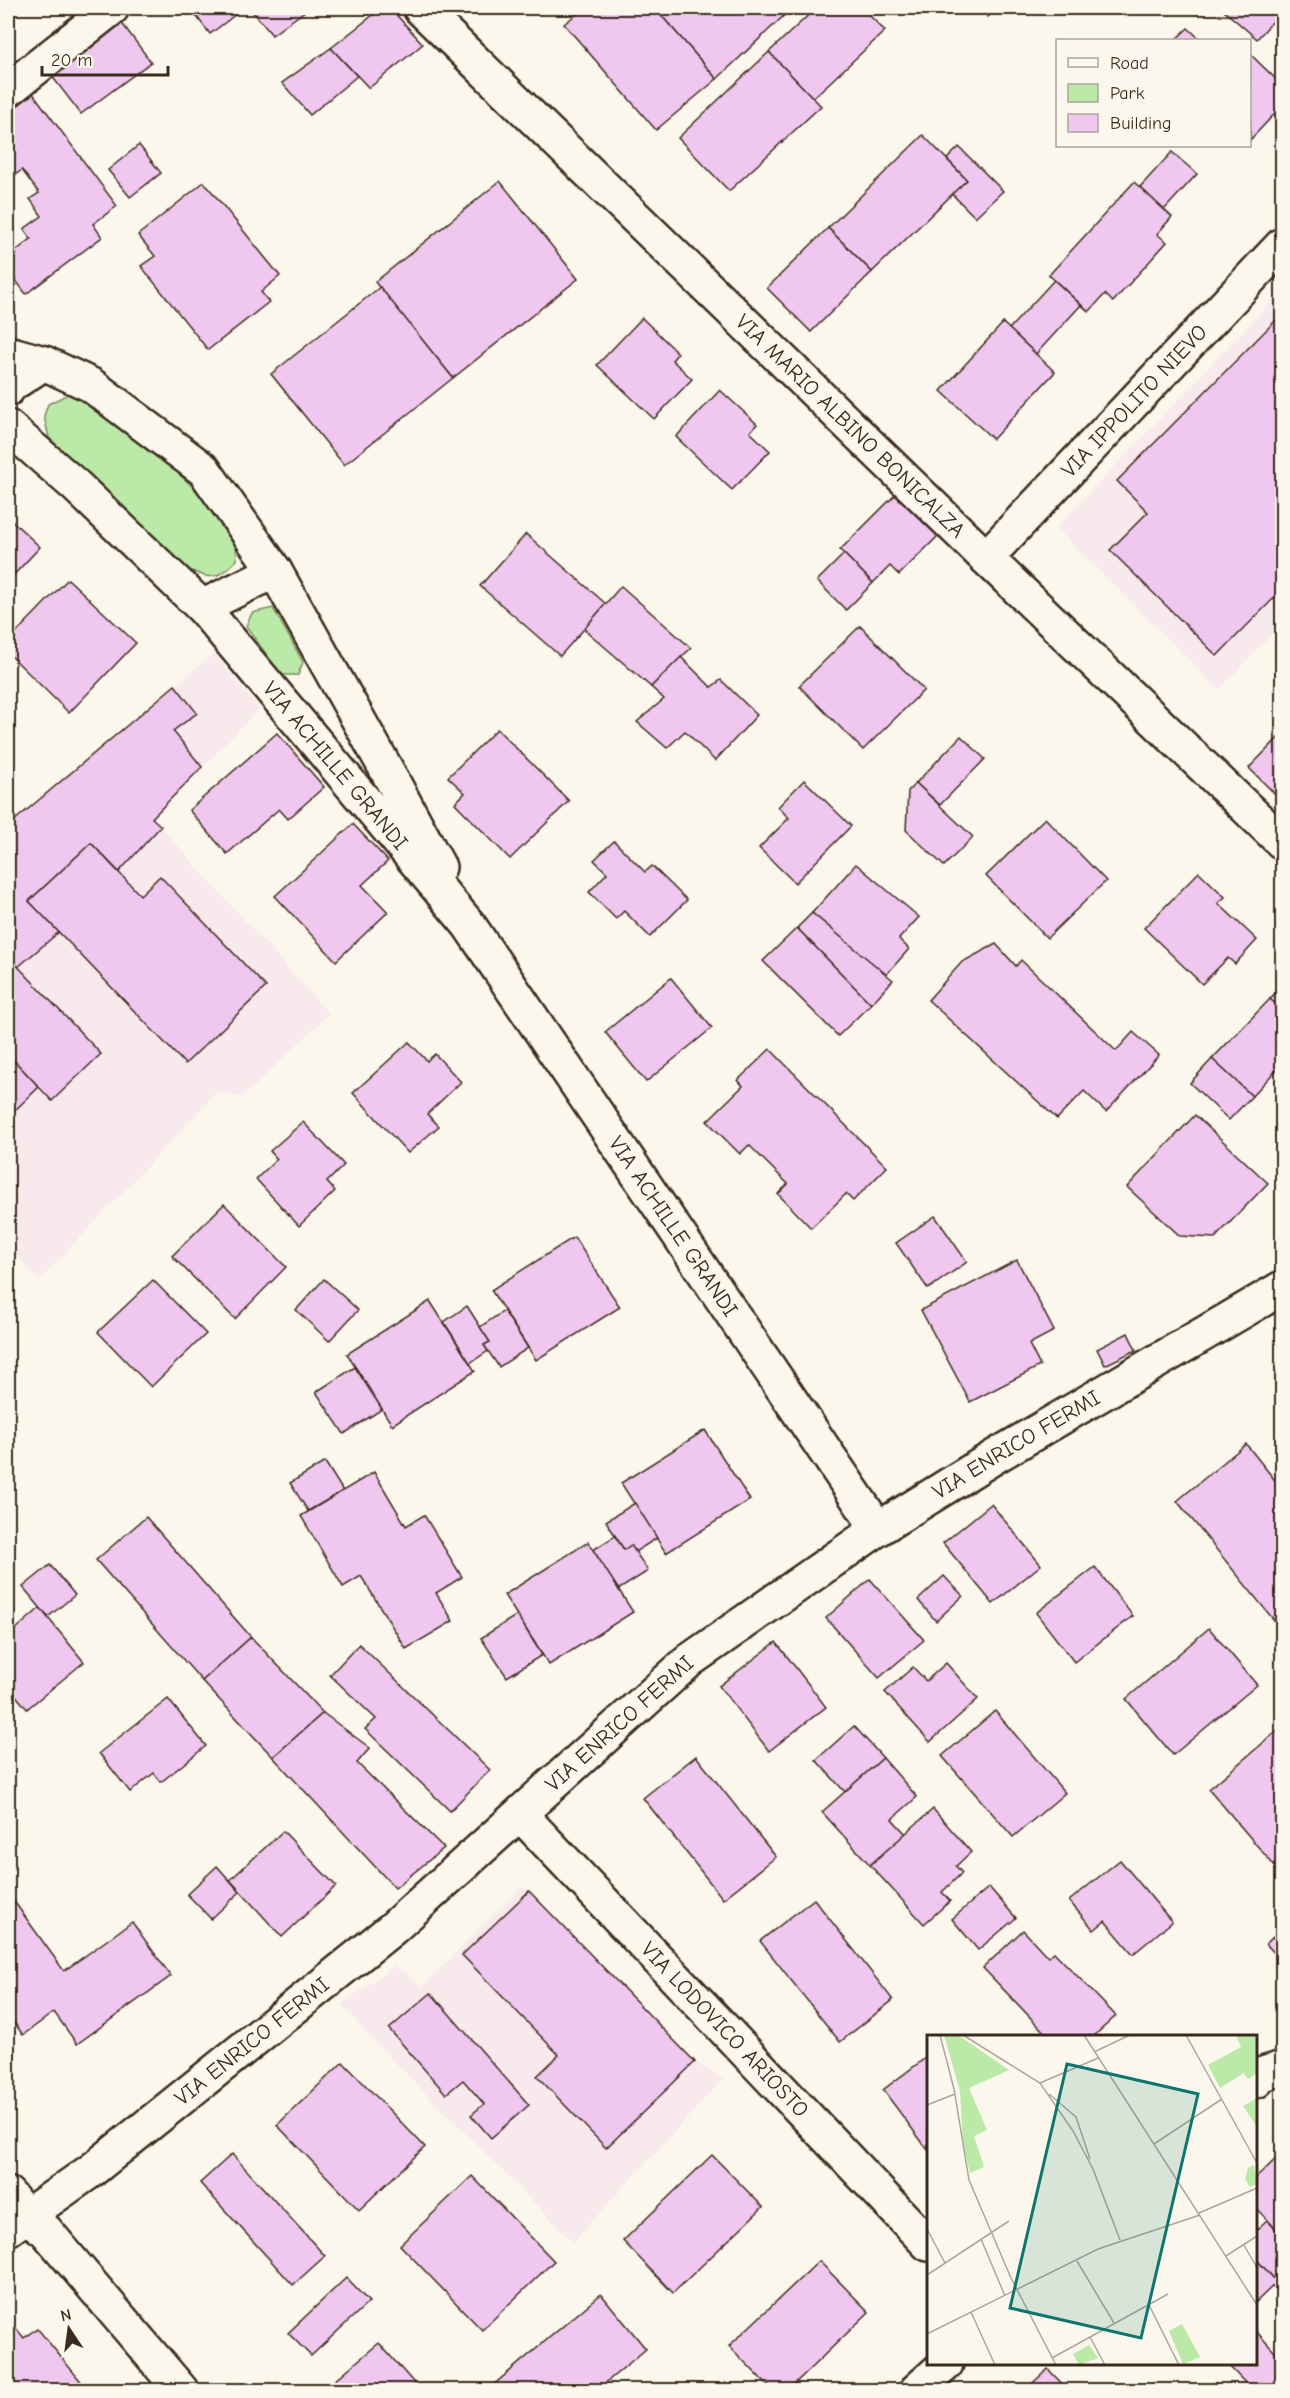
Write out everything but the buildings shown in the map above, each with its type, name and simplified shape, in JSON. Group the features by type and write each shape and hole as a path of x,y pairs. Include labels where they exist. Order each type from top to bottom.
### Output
{"street":[{"path":"8,90 112,8"},
{"name":"VIA MARIO ALBINO BONICALZA","path":"420,8 1282,842"},
{"name":"VIA IPPOLITO NIEVO","path":"986,558 1282,244"},
{"name":"VIA ACHILLE GRANDI","path":"8,353 44,363 92,385 204,470 275,571 385,767 469,925"},
{"path":"8,389 9,386 44,363"},
{"name":"VIA ACHILLE GRANDI","path":"8,427 76,486 202,607 469,925 878,1529"},
{"path":"202,607 275,571"},
{"name":"VIA ENRICO FERMI","path":"14,2213 92,2170 393,1929 690,1660 878,1529 994,1457 1282,1288"},
{"name":"VIA LODOVICO ARIOSTO","path":"521,1815 927,2243"},
{"path":"1257,2080 1263,2074 1282,2068"},
{"path":"14,2213 46,2231 181,2391"},
{"path":"917,2391 945,2365"}],"shaded area":[{"path":"1282,290 1282,623 1219,690 1056,528"},
{"path":"214,653 259,709 153,818 329,1014 243,1097 217,1092 39,1281 8,1246 8,826"},
{"path":"522,1886 695,2062 723,2079 573,2242 364,2031 342,2004 394,1966 423,1986"}],"green space":[{"path":"70,393 138,434 207,501 236,542 237,560 224,572 213,576 202,575 186,568 49,438 44,416 48,404"},
{"path":"273,608 303,662 298,675 281,675 246,626 252,613"}]}
